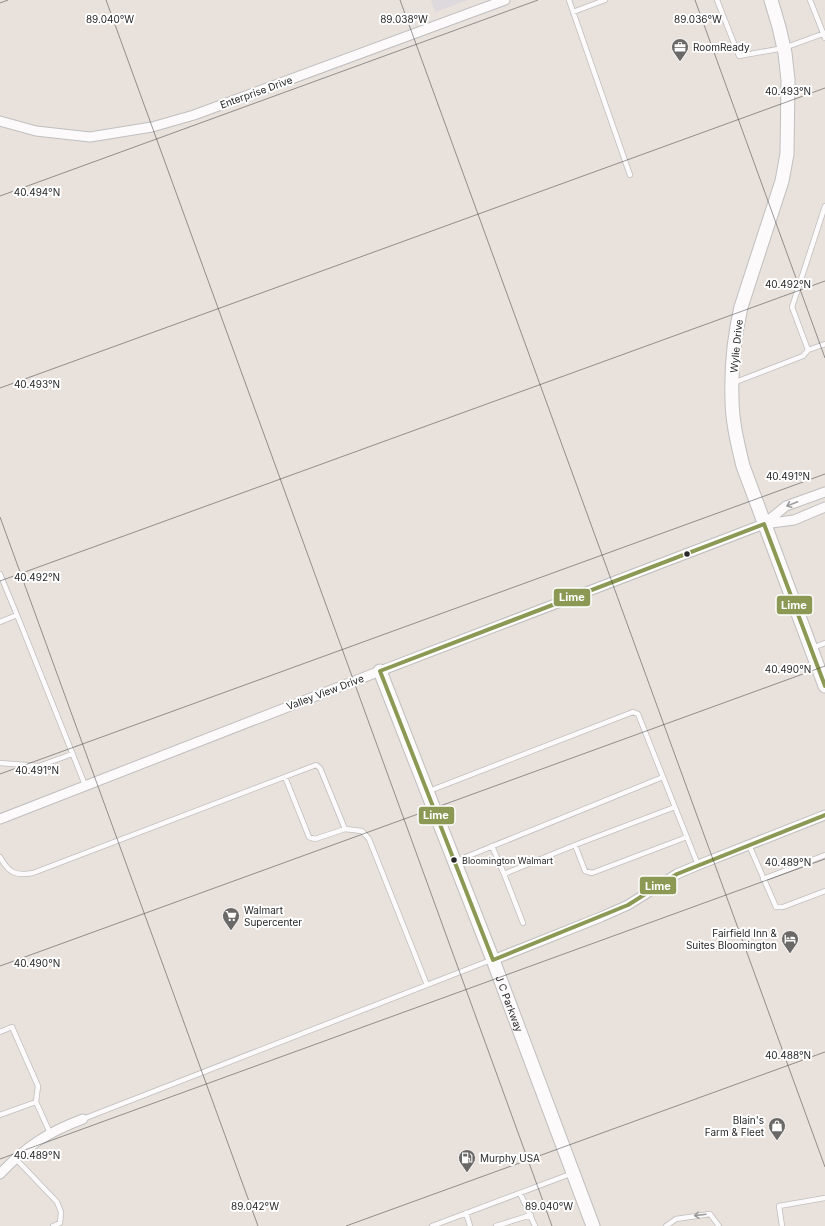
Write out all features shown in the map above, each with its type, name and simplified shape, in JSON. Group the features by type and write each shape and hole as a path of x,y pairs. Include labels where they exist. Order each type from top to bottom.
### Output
{"main road":[{"name":"Wylie Drive","path":"771,0 784,48 788,80 787,154 782,181 741,307 737,325 734,353 732,400 737,443 743,466 825,686"},
{"name":"J C Parkway","path":"380,671 493,960 593,1226"}],"street":[{"name":"Enterprise Drive","path":"0,121 36,131 90,137 152,128 194,115 505,0"},
{"name":"Valley View Drive","path":"764,524 786,506 825,492"},
{"name":"Valley View Drive","path":"0,819 764,524 794,520 825,507"},
{"path":"493,960 628,905 677,874 825,815"},
{"path":"0,1174 27,1148 61,1127 83,1119"}],"lane":[{"path":"569,0 630,175"},
{"path":"573,12 605,0"},
{"path":"717,0 739,56 784,48 824,35 810,0"},
{"path":"808,350 792,307 825,206"},
{"path":"732,383 803,356 808,350 825,344"},
{"path":"0,574 85,785"},
{"path":"0,622 17,615"},
{"path":"810,648 825,643"},
{"path":"427,791 633,712 638,714 698,865"},
{"path":"0,763 39,766 72,754"},
{"path":"0,857 4,865 13,873 33,873 316,765 320,768 345,829"},
{"path":"285,777 309,837 315,839 345,829 362,831 369,839 427,985"},
{"path":"454,861 663,777"},
{"path":"504,874 675,807"},
{"path":"575,845 585,871 592,873 687,837"},
{"path":"749,845 773,904 778,908 825,891"},
{"path":"492,846 523,922"},
{"path":"763,879 825,855"},
{"path":"83,1119 493,960"},
{"path":"0,1032 12,1027 38,1086 36,1102 50,1134"},
{"path":"0,1115 36,1102"},
{"path":"15,1158 57,1202 61,1212 60,1223 53,1226"},
{"path":"432,1226 573,1173"},
{"path":"520,1193 535,1226"},
{"path":"782,1226 779,1206 825,1198"},
{"path":"466,1213 470,1226"},
{"path":"666,1226 676,1219 710,1214 719,1226"},
{"path":"496,1226 531,1215"}],"shaded area":[{"path":"431,0 468,0 435,12"}],"transit line":[{"name":"Lime","path":"764,524 825,686"},
{"name":"Lime","path":"380,671 764,524"},
{"name":"Lime","path":"380,671 493,960"},
{"name":"Lime","path":"493,960 628,905 677,874 825,815"}],"place":[{"name":"RoomReady","path":"680,62"},
{"name":"Bloomington Walmart","path":"454,860"},
{"name":"Walmart Supercenter","path":"231,931"},
{"name":"Fairfield Inn & Suites Bloomington","path":"790,954"},
{"name":"Blain's Farm & Fleet","path":"777,1141"},
{"name":"Murphy USA","path":"467,1173"}]}
